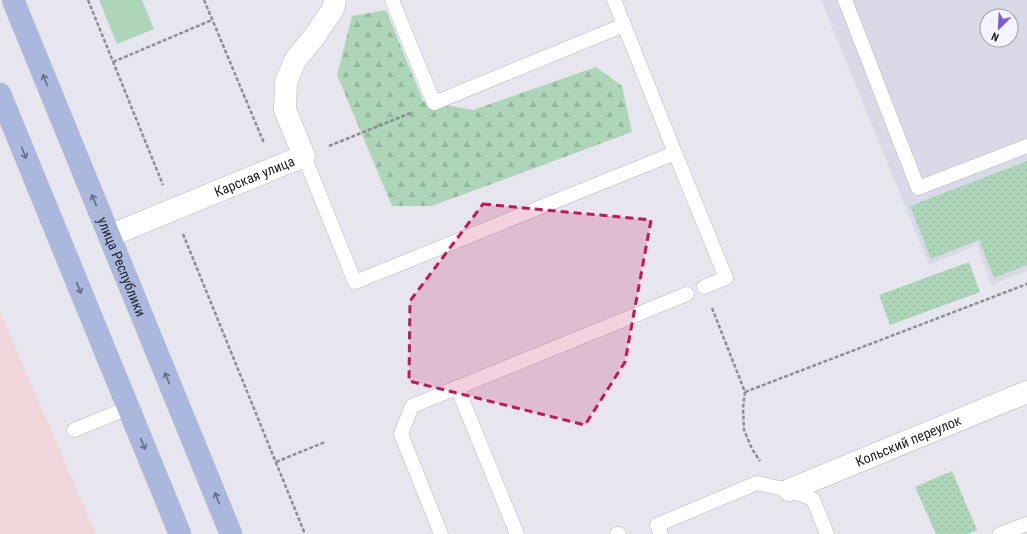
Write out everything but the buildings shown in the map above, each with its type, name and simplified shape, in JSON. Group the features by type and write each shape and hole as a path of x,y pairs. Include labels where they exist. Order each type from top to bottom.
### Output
{"main road":[{"name":"улица Республики","path":"12,0 231,534"},
{"path":"0,94 180,534"}],"street":[{"name":"Карская улица","path":"109,236 304,156 285,110 286,82 296,59 314,37 333,9 335,0"},
{"name":"Кольский переулок","path":"789,490 1027,392"}],"lane":[{"path":"392,0 434,103 624,25"},
{"path":"614,0 726,278 704,287"},
{"path":"845,0 918,188 1027,146"},
{"path":"304,156 355,282 675,153"},
{"path":"441,534 401,434 412,406 687,294"},
{"path":"457,387 517,534"},
{"path":"74,430 128,408"},
{"path":"661,534 657,524 757,483 789,490 813,499 827,534"},
{"path":"1000,534 1027,524"}],"path":[{"path":"88,0 305,534"},
{"path":"204,0 258,131"},
{"path":"113,62 212,20"},
{"path":"304,156 434,103"},
{"path":"745,392 1027,284"},
{"path":"704,287 745,392 743,408 744,430 752,449 767,471 789,490"},
{"path":"276,462 325,442"}],"highlighted area":[{"path":"483,204 651,220 625,362 585,425 409,381 410,301"}],"shaded area":[{"path":"821,0 1027,0 1027,271 991,285 977,245 929,265"},
{"path":"0,312 96,534 0,534"}],"green space":[{"path":"99,0 142,0 154,29 117,44"},
{"path":"386,10 423,101 473,110 596,67 622,86 632,132 432,206 392,206 337,75 352,16"},
{"path":"1027,161 1027,265 994,278 979,240 931,259 910,206"},
{"path":"969,262 980,292 890,325 879,295"},
{"path":"952,471 977,530 968,534 936,534 915,487"}]}
